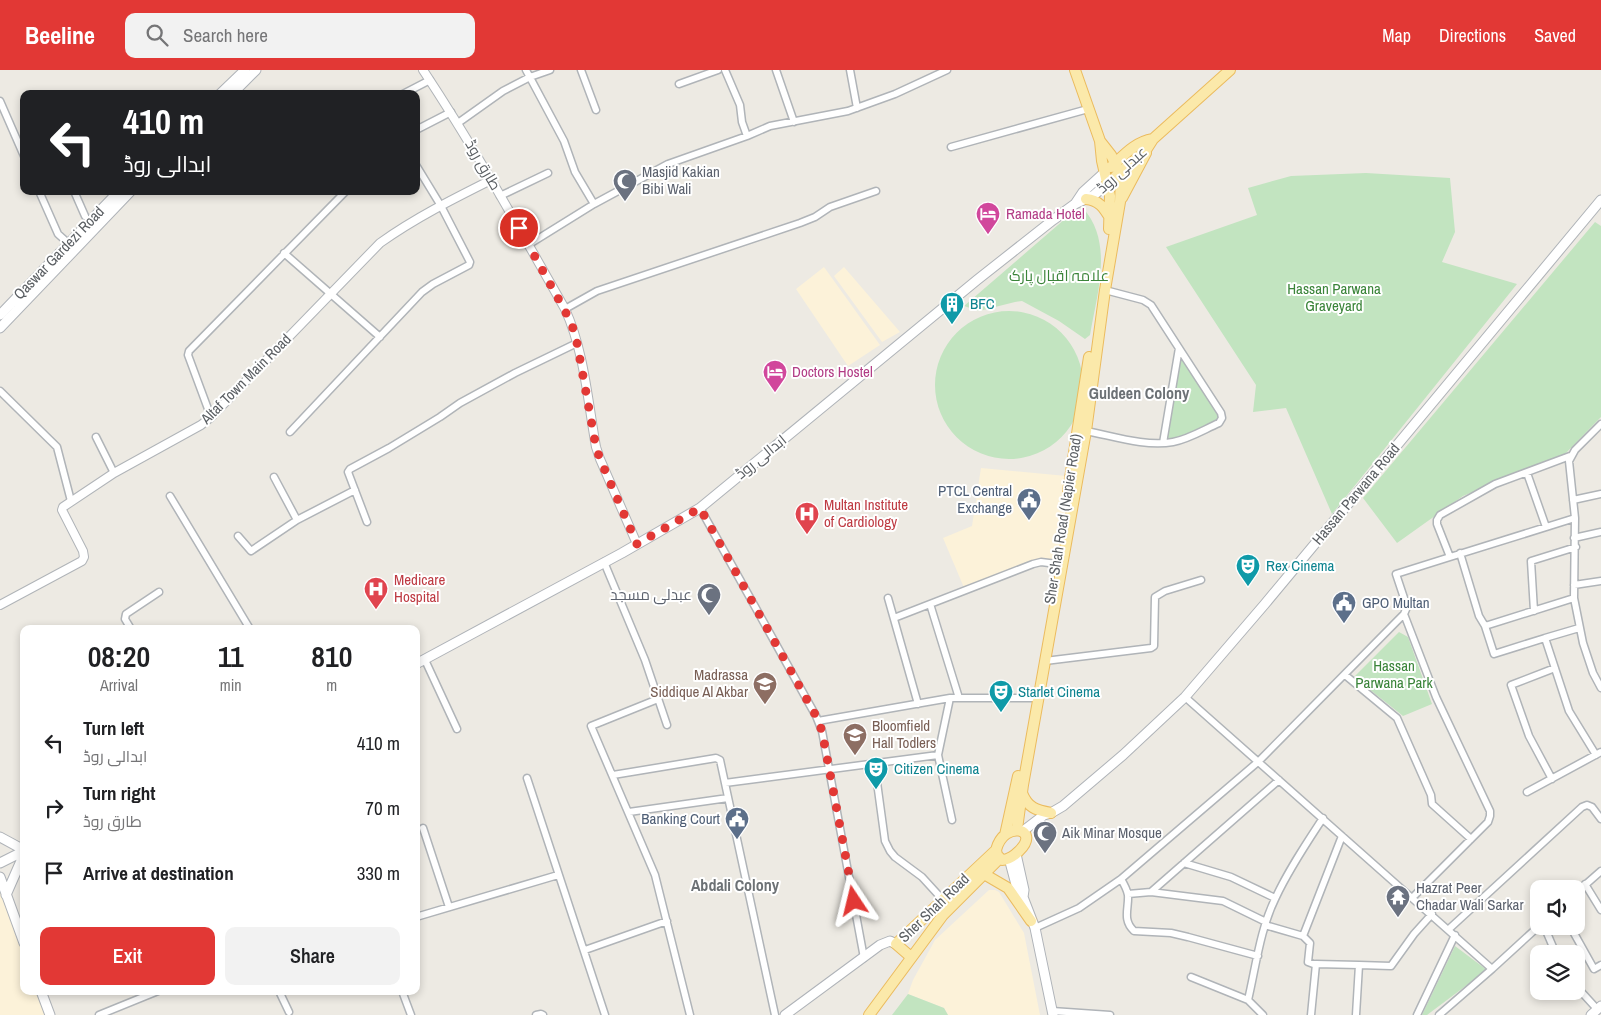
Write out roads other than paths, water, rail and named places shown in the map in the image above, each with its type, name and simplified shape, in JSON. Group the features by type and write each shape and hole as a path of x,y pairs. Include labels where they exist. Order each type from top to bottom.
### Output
{"main road":[{"path":"224,90 245,70"},
{"path":"236,90 256,70"},
{"path":"1075,70 1100,141 1102,161 1108,183 1111,238"},
{"path":"1120,202 1153,139 1230,70"},
{"name":"عبدلی روڈ","path":"1075,204 1083,192 1137,144 1143,140 1153,139"},
{"name":"عبدلی روڈ","path":"1075,204 1094,195 1120,174 1146,150 1153,139"},
{"path":"1100,141 1111,155 1122,180 1120,202 1111,238"},
{"name":"Qaswar Gardezi Road","path":"0,315 115,195"},
{"path":"0,328 127,195"},
{"path":"1086,199 1099,203 1110,218"},
{"name":"Hassan Parwana Road","path":"1022,832 1048,818 1050,813 1063,806 1123,755 1184,697 1264,605 1600,203"},
{"name":"ابدالی روڈ","path":"420,662 700,508 977,280 1075,204"},
{"name":"Sher Shah Road (Napier Road)","path":"1020,787 1032,698 1105,290 1111,238"},
{"name":"Sher Shah Road (Napier Road)","path":"1005,835 1013,800 1020,787 1045,661 1086,431 1087,394 1111,238"},
{"path":"1020,787 1029,806 1036,810 1050,813"},
{"path":"1005,855 1024,845 1020,787"},
{"path":"1022,832 1005,835 997,844 1024,890 1023,896 1033,925 1052,1013"},
{"path":"0,837 20,850"},
{"path":"0,863 20,854"},
{"name":"Sher Shah Road","path":"1005,855 943,915 911,957 896,944 943,900 1005,855"},
{"path":"6,895 20,862"},
{"path":"984,874 1008,888 1033,925"},
{"path":"0,877 20,933"},
{"path":"785,1015 886,942 890,941 896,944"},
{"path":"869,1015 911,957"},
{"path":"42,995 50,1015"}],"street":[{"name":"طارق روڈ","path":"423,70 458,123 572,325 598,453 637,544"},
{"path":"526,70 564,141 574,172 594,204"},
{"path":"458,123 503,91 530,77 550,70"},
{"path":"581,70 596,110"},
{"path":"679,84 718,70"},
{"path":"726,70 740,105 742,122 747,136"},
{"path":"776,70 794,122"},
{"path":"850,70 856,108"},
{"path":"528,245 594,204 668,164 770,126 833,115 856,108 895,94 946,70"},
{"path":"410,90 430,80"},
{"path":"0,101 20,147"},
{"path":"951,147 1088,108"},
{"path":"420,128 451,112"},
{"path":"290,432 433,284 469,265 470,262 441,206 420,172"},
{"path":"500,196 548,173"},
{"name":"Altaf Town Main Road","path":"71,501 114,473 201,425 211,417 380,243 398,230 491,180"},
{"path":"564,309 597,291 800,223 830,207 876,190"},
{"path":"41,195 58,234 68,243"},
{"path":"76,195 85,216"},
{"path":"211,417 188,355 189,352 342,195"},
{"path":"284,253 380,337"},
{"path":"1086,431 1138,441 1174,442 1219,423 1222,418 1221,412 1148,302 1105,290"},
{"path":"367,522 348,472 354,466 403,440 460,403 515,373 577,343"},
{"path":"1163,443 1179,348"},
{"path":"0,391 57,447 71,501 63,506 62,510 83,551 84,558 82,561 0,605"},
{"path":"1450,556 1437,524 1440,515 1485,489 1570,456 1601,424"},
{"path":"96,437 114,473"},
{"path":"1570,456 1576,547 1574,598 1579,628 1593,673 1601,688"},
{"path":"1527,473 1546,527"},
{"path":"274,477 297,520"},
{"path":"238,536 251,551 297,520 355,490"},
{"path":"1573,500 1601,494"},
{"path":"170,496 248,625"},
{"path":"700,508 822,731 864,958"},
{"path":"1033,925 1079,908 1121,879 1259,761 1404,614 1407,607 1396,574 1575,518"},
{"path":"1574,538 1601,532"},
{"path":"1534,611 1531,561 1576,547"},
{"path":"1460,554 1479,616 1485,626 1494,654 1579,628"},
{"path":"604,562 645,660 667,725"},
{"path":"894,618 1033,564 1041,562 1057,564"},
{"path":"1045,661 1152,648 1154,646 1155,597 1201,580"},
{"path":"1574,585 1601,581"},
{"path":"129,625 125,619 126,614 159,592"},
{"path":"888,598 918,704"},
{"path":"1485,626 1574,598"},
{"path":"930,604 959,698"},
{"path":"1404,614 1436,697 1489,806 1489,819 1413,897"},
{"path":"1528,792 1598,753 1569,711 1545,638"},
{"path":"420,662 457,729"},
{"path":"1552,779 1529,736 1511,685 1555,668"},
{"path":"1593,673 1601,670"},
{"path":"1345,675 1397,718 1431,795 1432,804 1471,839"},
{"path":"1184,697 1259,761 1492,969"},
{"path":"818,721 950,698 1032,698"},
{"path":"950,698 938,755 952,820"},
{"path":"658,699 591,726 655,875 690,1015"},
{"path":"725,783 938,755"},
{"path":"613,775 716,758 720,760 775,1015"},
{"path":"876,775 886,840 890,851 895,857 922,877 943,900"},
{"path":"526,778 605,1015"},
{"path":"1151,892 1279,780"},
{"path":"629,812 728,798"},
{"path":"1449,929 1582,807 1587,805 1592,807 1601,819"},
{"path":"1248,1000 1266,923 1275,898 1295,861 1323,818"},
{"path":"423,828 449,906"},
{"path":"1303,936 1342,836"},
{"path":"1184,863 1231,877 1275,898"},
{"path":"1601,871 1586,884 1601,910"},
{"path":"420,916 558,875"},
{"path":"1121,879 1128,894 1127,920 1134,931 1196,938 1258,956"},
{"path":"1128,894 1151,892 1223,902 1266,923 1303,936 1310,942 1308,962 1316,965 1391,966 1414,934 1432,914"},
{"path":"584,950 667,922"},
{"path":"1417,1015 1455,935"},
{"path":"1443,1014 1530,935"},
{"path":"1575,935 1594,970 1601,965"},
{"path":"1312,1015 1316,965"},
{"path":"1356,1015 1359,965"},
{"path":"1191,977 1248,1000 1263,1015"},
{"path":"98,1015 148,995"},
{"path":"281,995 289,1012"},
{"path":"404,995 411,1015"},
{"path":"1585,998 1595,1012"},
{"path":"1052,1013 1110,1015"},
{"path":"536,1015 543,1015"}],"place":[{"name":"Masjid Kakian Bibi Wali","path":"625,202"},
{"name":"Ramada Hotel","path":"988,235"},
{"name":"BFC","path":"952,325"},
{"name":"Doctors Hostel","path":"775,393"},
{"name":"PTCL Central Exchange","path":"1029,521"},
{"name":"Multan Institute of Cardiology","path":"807,535"},
{"name":"Rex Cinema","path":"1248,587"},
{"name":"Medicare Hospital","path":"376,610"},
{"name":"عبدلی مسجد","path":"709,616"},
{"name":"GPO Multan","path":"1344,624"},
{"name":"Madrassa Siddique Al Akbar","path":"765,705"},
{"name":"Starlet Cinema","path":"1001,713"},
{"name":"Bloomfield Hall Todlers","path":"855,756"},
{"name":"Citizen Cinema","path":"876,790"},
{"name":"Banking Court","path":"737,840"},
{"name":"Aik Minar Mosque","path":"1045,854"},
{"name":"Hazrat Peer Chadar Wali Sarkar","path":"1398,918"}],"district":[{"name":"Guldeen Colony","path":"1139,393"},
{"name":"Abdali Colony","path":"735,885"}],"park label":[{"name":"علامہ اقبال پارک","path":"1059,276"},
{"name":"Hassan Parwana Graveyard","path":"1334,298"},
{"name":"Hassan Parwana Park","path":"1394,674"}]}
